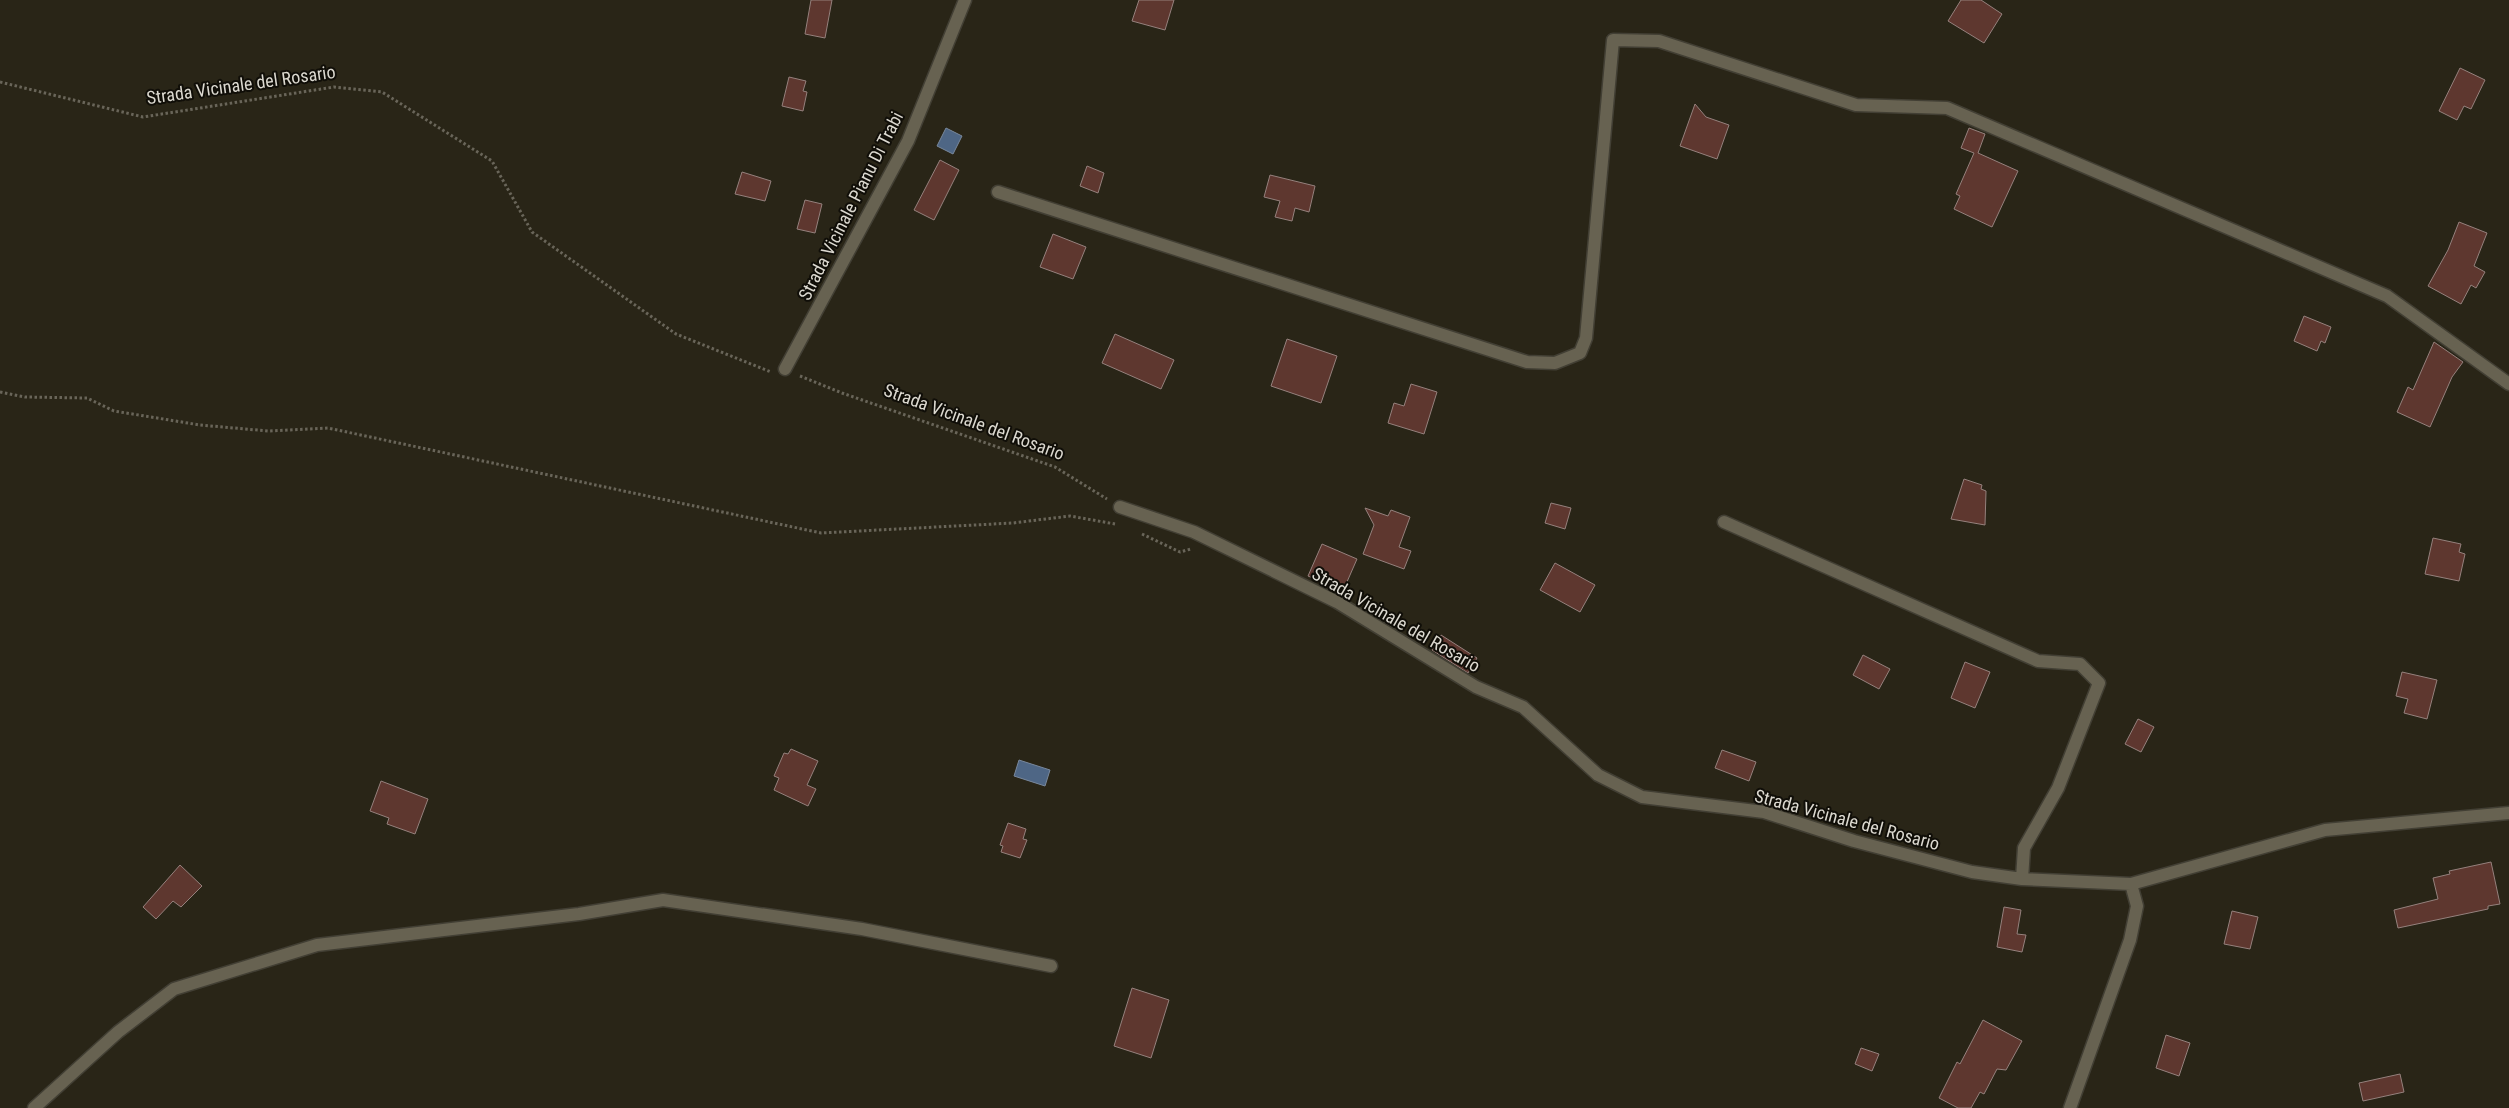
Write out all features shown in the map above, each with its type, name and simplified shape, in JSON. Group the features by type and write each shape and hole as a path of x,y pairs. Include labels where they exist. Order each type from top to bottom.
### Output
{"street":[{"name":"Strada Vicinale Pianu Di Trabi","path":"785,370 908,141 965,0"},
{"path":"998,192 1527,362 1554,363 1580,353 1586,338 1613,40 1659,41 1856,105 1946,108 2387,296 2509,384"},
{"name":"Strada Vicinale del Rosario","path":"1120,507 1194,532 1337,602 1476,687 1523,707 1598,775 1642,797 1764,812 1854,841 1972,872 2022,879 2131,884 2325,830 2509,813"},
{"path":"1724,522 2038,661 2080,664 2099,683 2058,788 2024,848 2022,879"},
{"path":"2070,1108 2130,940 2136,906 2131,884"},
{"path":"34,1108 118,1032 174,989 317,945 579,914 662,900 862,929 1050,966"}],"path":[{"name":"Strada Vicinale del Rosario","path":"0,82 143,117 334,87 382,92 492,161 532,232 676,334 770,373 785,370 842,393 1055,467 1120,507"},
{"path":"0,392 25,397 86,398 114,411 200,424 268,431 328,428 821,532 1013,523 1070,516 1116,524"},
{"path":"1141,533 1180,552 1216,543"}],"water":[{"path":"946,128 962,136 953,154 937,146"},
{"path":"1019,760 1050,770 1045,786 1014,776"}],"building":[{"path":"811,0 832,0 825,38 805,34"},
{"path":"1139,0 1174,0 1165,30 1132,21"},
{"path":"1961,0 1981,0 2002,14 1984,43 1948,21"},
{"path":"2460,68 2485,80 2471,109 2464,106 2457,120 2439,111"},
{"path":"789,77 806,81 803,91 807,92 803,111 782,106"},
{"path":"1695,104 1706,117 1729,125 1717,159 1680,146"},
{"path":"1969,128 1985,134 1978,153 2018,171 1992,227 1954,209 1960,196 1956,194 1974,153 1961,148"},
{"path":"940,160 959,170 934,220 914,210"},
{"path":"1087,166 1104,173 1098,193 1080,186"},
{"path":"742,172 771,181 765,201 735,194"},
{"path":"1270,175 1315,186 1309,212 1295,208 1292,221 1275,217 1280,201 1264,197"},
{"path":"805,200 822,204 815,233 797,229"},
{"path":"2459,222 2487,233 2474,266 2485,272 2476,288 2471,285 2461,304 2428,286 2448,250"},
{"path":"1053,234 1086,247 1073,279 1040,267"},
{"path":"2304,316 2331,327 2325,343 2321,341 2317,351 2294,341"},
{"path":"1115,334 1174,360 1161,389 1102,363"},
{"path":"1287,339 1337,356 1321,403 1271,386"},
{"path":"2434,342 2463,362 2452,377 2430,427 2397,412 2408,387 2413,390"},
{"path":"1411,384 1437,392 1424,434 1388,423 1394,403 1404,406"},
{"path":"1964,479 1982,485 1981,489 1986,491 1985,525 1951,519"},
{"path":"1551,503 1571,508 1565,529 1545,523"},
{"path":"1365,508 1388,516 1391,510 1410,517 1399,547 1411,551 1404,569 1363,554 1374,525"},
{"path":"2433,538 2461,544 2459,552 2465,554 2459,581 2425,574"},
{"path":"1322,544 1357,559 1343,591 1308,576"},
{"path":"1555,563 1595,585 1580,612 1540,590"},
{"path":"1441,635 1477,658 1468,673 1432,650"},
{"path":"1863,655 1890,669 1879,689 1853,675"},
{"path":"1965,662 1990,672 1975,708 1951,698"},
{"path":"2402,672 2437,680 2427,719 2404,713 2408,699 2396,696"},
{"path":"2138,719 2154,727 2141,752 2125,744"},
{"path":"791,749 818,761 807,785 816,789 808,806 774,790 779,778 774,776 784,753 788,754"},
{"path":"1722,750 1756,762 1749,781 1715,768"},
{"path":"381,781 428,799 415,834 387,824 389,818 370,811"},
{"path":"1008,823 1026,829 1023,839 1027,840 1020,858 1001,852 1003,846 1000,845"},
{"path":"2491,862 2500,904 2488,906 2488,909 2398,928 2394,910 2438,899 2433,878 2450,874 2449,871"},
{"path":"180,865 202,886 181,907 173,901 156,919 143,907"},
{"path":"2004,907 2021,910 2017,934 2026,935 2022,952 1997,947"},
{"path":"2232,911 2258,917 2250,949 2224,944"},
{"path":"1132,988 1169,1000 1151,1058 1114,1046"},
{"path":"1983,1020 2022,1041 2006,1070 1997,1069 1984,1094 1980,1092 1971,1108 1958,1108 1939,1098 1957,1062 1960,1064"},
{"path":"2166,1035 2190,1043 2179,1076 2156,1068"},
{"path":"1861,1048 1879,1054 1872,1071 1855,1064"},
{"path":"2400,1074 2404,1092 2363,1101 2359,1083"}]}
